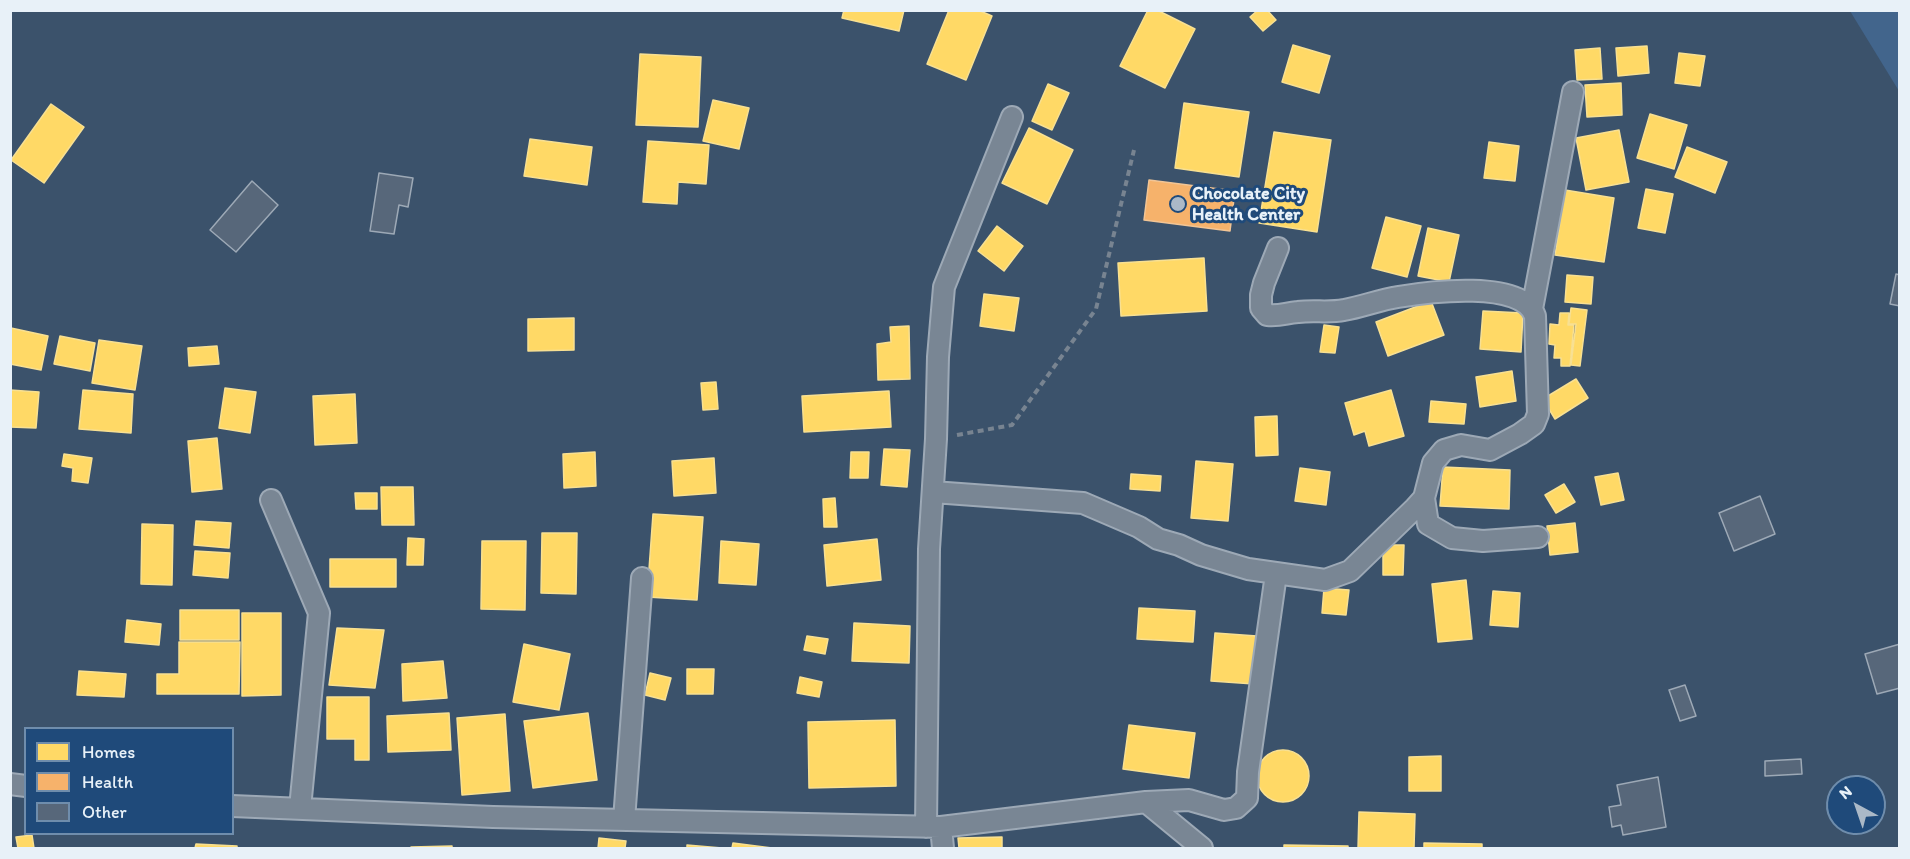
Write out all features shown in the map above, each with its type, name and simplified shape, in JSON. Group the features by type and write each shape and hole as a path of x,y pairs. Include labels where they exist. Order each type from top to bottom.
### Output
{"street":[{"path":"1538,537 1483,541 1452,537 1428,525 1424,498 1432,462 1444,450 1461,445 1490,450 1534,424 1538,414 1533,309 1573,92"},
{"path":"943,849 934,827 929,549 936,439 938,357 944,286 1012,117"},
{"path":"1278,248 1261,295 1261,308 1267,315 1343,311 1396,297 1450,291 1512,295 1533,309"},
{"path":"933,492 1083,503 1139,527 1158,540 1179,545 1201,555 1248,569 1325,580 1350,571 1424,498"},
{"path":"271,500 319,613 300,808"},
{"path":"234,806 624,820 934,827 1146,802 1189,800 1224,810 1236,808 1246,798 1276,574"},
{"path":"624,820 642,578"},
{"path":"1146,802 1202,849"}],"path":[{"path":"936,439 1012,425 1096,309 1134,150"}],"shaded area":[{"path":"1850,11 1899,11 1899,91"}],"building: Homes":[{"path":"844,10 904,10 899,31 842,18"},
{"path":"949,10 978,10 992,16 966,80 927,64"},
{"path":"1148,10 1157,10 1195,29 1165,88 1120,66"},
{"path":"1258,10 1267,10 1276,20 1263,31 1250,17"},
{"path":"1293,45 1330,56 1319,93 1282,82"},
{"path":"1647,46 1649,73 1618,76 1616,48"},
{"path":"1600,48 1602,79 1577,80 1575,50"},
{"path":"1679,53 1705,56 1700,86 1675,83"},
{"path":"640,54 701,57 698,127 636,125"},
{"path":"1621,83 1622,115 1587,117 1585,85"},
{"path":"1048,84 1069,93 1052,130 1032,121"},
{"path":"713,100 749,108 739,149 703,141"},
{"path":"1184,103 1249,112 1239,177 1175,168"},
{"path":"51,104 84,127 44,183 11,160"},
{"path":"1650,114 1687,125 1674,169 1637,158"},
{"path":"1029,128 1073,150 1047,204 1002,183"},
{"path":"1619,130 1629,182 1586,190 1576,138"},
{"path":"1274,132 1331,140 1317,232 1259,223"},
{"path":"530,139 592,147 587,185 524,176"},
{"path":"648,141 709,145 706,184 678,182 677,204 643,202"},
{"path":"1489,142 1519,146 1515,181 1484,178"},
{"path":"1687,147 1727,162 1715,193 1675,177"},
{"path":"1646,189 1673,194 1665,233 1638,228"},
{"path":"1565,190 1614,198 1604,262 1555,255"},
{"path":"1386,217 1421,226 1407,277 1372,268"},
{"path":"997,226 1023,246 1004,271 978,251"},
{"path":"1428,228 1459,235 1449,282 1418,276"},
{"path":"1204,258 1207,311 1121,316 1118,263"},
{"path":"1567,275 1593,277 1591,304 1565,302"},
{"path":"984,294 1019,298 1014,331 980,326"},
{"path":"1431,301 1444,335 1388,356 1376,322"},
{"path":"1571,308 1587,310 1580,366 1571,365 1576,324 1569,324"},
{"path":"1483,311 1523,313 1521,352 1480,349"},
{"path":"1560,313 1569,313 1568,325 1574,325 1570,366 1561,366 1561,358 1554,358 1555,345 1549,344 1550,324 1559,325"},
{"path":"574,318 574,350 528,351 528,319"},
{"path":"1324,325 1339,327 1335,353 1320,352"},
{"path":"909,326 910,379 878,380 877,344 891,342 890,327"},
{"path":"11,328 48,336 41,370 10,364"},
{"path":"60,336 95,343 90,371 54,364"},
{"path":"99,340 142,346 135,390 92,383"},
{"path":"217,346 219,364 189,366 188,348"},
{"path":"1512,371 1516,401 1480,407 1476,377"},
{"path":"1576,379 1588,398 1555,419 1543,399"},
{"path":"716,382 718,409 703,410 701,383"},
{"path":"225,388 256,392 250,433 219,428"},
{"path":"10,390 39,392 36,428 10,427"},
{"path":"83,390 133,394 131,433 79,429"},
{"path":"1391,390 1404,436 1369,446 1365,431 1354,435 1345,403"},
{"path":"889,391 891,427 804,432 802,396"},
{"path":"355,394 357,443 315,445 313,396"},
{"path":"1431,401 1466,404 1464,424 1429,422"},
{"path":"1277,416 1278,455 1256,456 1255,417"},
{"path":"217,438 222,489 192,492 188,441"},
{"path":"884,449 910,450 907,487 881,485"},
{"path":"595,452 596,486 564,488 563,454"},
{"path":"851,452 869,452 868,478 850,478"},
{"path":"64,454 92,458 88,483 72,481 73,468 62,466"},
{"path":"714,458 716,493 674,496 672,461"},
{"path":"1196,461 1233,464 1228,521 1191,518"},
{"path":"1443,467 1510,470 1509,509 1440,506"},
{"path":"1300,468 1330,472 1326,505 1295,501"},
{"path":"1618,473 1624,500 1601,505 1595,477"},
{"path":"1131,474 1161,476 1160,491 1130,489"},
{"path":"1564,484 1575,502 1556,513 1545,495"},
{"path":"381,487 413,487 414,525 382,525"},
{"path":"355,493 377,493 377,509 356,509"},
{"path":"835,498 837,527 824,527 823,499"},
{"path":"653,514 703,517 697,600 647,597"},
{"path":"196,521 231,523 229,548 194,545"},
{"path":"1575,523 1578,552 1550,555 1547,526"},
{"path":"142,524 173,525 172,585 141,584"},
{"path":"542,533 577,533 576,594 541,593"},
{"path":"408,538 424,539 423,565 407,565"},
{"path":"877,539 881,580 827,586 824,545"},
{"path":"482,541 526,541 525,610 481,609"},
{"path":"721,541 759,544 756,585 719,583"},
{"path":"1383,545 1404,545 1403,575 1383,575"},
{"path":"195,551 230,553 228,578 193,575"},
{"path":"330,559 396,559 396,587 330,587"},
{"path":"1466,580 1472,639 1438,642 1432,584"},
{"path":"1324,588 1349,590 1346,615 1322,613"},
{"path":"1493,591 1520,593 1518,627 1490,625"},
{"path":"1139,608 1195,611 1193,642 1137,639"},
{"path":"180,610 239,610 239,640 180,640"},
{"path":"242,613 281,613 281,695 242,696"},
{"path":"127,620 161,624 159,645 125,642"},
{"path":"854,623 910,626 909,663 852,661"},
{"path":"337,628 384,630 375,688 329,685"},
{"path":"1215,633 1257,636 1254,684 1211,681"},
{"path":"807,636 828,639 825,654 804,650"},
{"path":"179,642 240,642 239,694 157,694 157,674 179,674"},
{"path":"524,644 570,654 559,710 513,702"},
{"path":"443,661 447,698 403,701 402,664"},
{"path":"687,669 714,669 713,694 687,694"},
{"path":"79,671 126,674 124,697 77,695"},
{"path":"650,673 671,678 665,700 645,695"},
{"path":"800,677 822,682 819,697 797,693"},
{"path":"327,697 369,697 369,760 355,760 355,739 327,739"},
{"path":"449,713 451,750 388,752 387,716"},
{"path":"588,713 597,780 533,788 524,721"},
{"path":"505,714 510,791 462,795 457,718"},
{"path":"895,720 896,786 809,788 808,722"},
{"path":"1129,725 1195,733 1189,778 1123,769"},
{"path":"1283,750 1293,752 1301,758 1307,766 1309,776 1307,786 1301,794 1293,800 1283,802 1273,800 1265,794 1259,786 1257,776 1259,766 1265,758 1273,752"},
{"path":"1441,756 1441,791 1409,791 1409,757"},
{"path":"1359,812 1415,814 1414,848 1358,848"},
{"path":"32,835 34,848 18,848 16,837"},
{"path":"1002,837 1002,848 959,848 958,838"},
{"path":"599,838 626,841 625,848 598,848"},
{"path":"733,843 772,848 732,848"},
{"path":"1424,843 1482,844 1482,848 1424,848"},
{"path":"196,844 237,846 237,848 195,848"},
{"path":"687,845 722,848 687,848"},
{"path":"1284,845 1348,846 1348,848 1284,848"},
{"path":"452,846 452,848 411,848 411,847"}],"building: Health":[{"name":"Chocolate City Health Center","path":"1149,180 1235,191 1230,231 1144,220"}],"building: Other":[{"path":"379,173 413,178 408,207 399,205 394,234 370,231"},
{"path":"252,181 278,205 236,252 210,230"},
{"path":"1896,274 1900,275 1900,306 1890,304"},
{"path":"1760,496 1775,534 1734,551 1719,513"},
{"path":"1900,644 1900,688 1877,694 1865,654"},
{"path":"1685,685 1696,716 1680,721 1669,690"},
{"path":"1801,759 1802,774 1765,776 1765,761"},
{"path":"1658,777 1666,827 1623,835 1621,825 1612,827 1609,807 1621,805 1617,785"}],"place":[{"name":"Chocolate City Health Center","path":"1178,204"}]}
